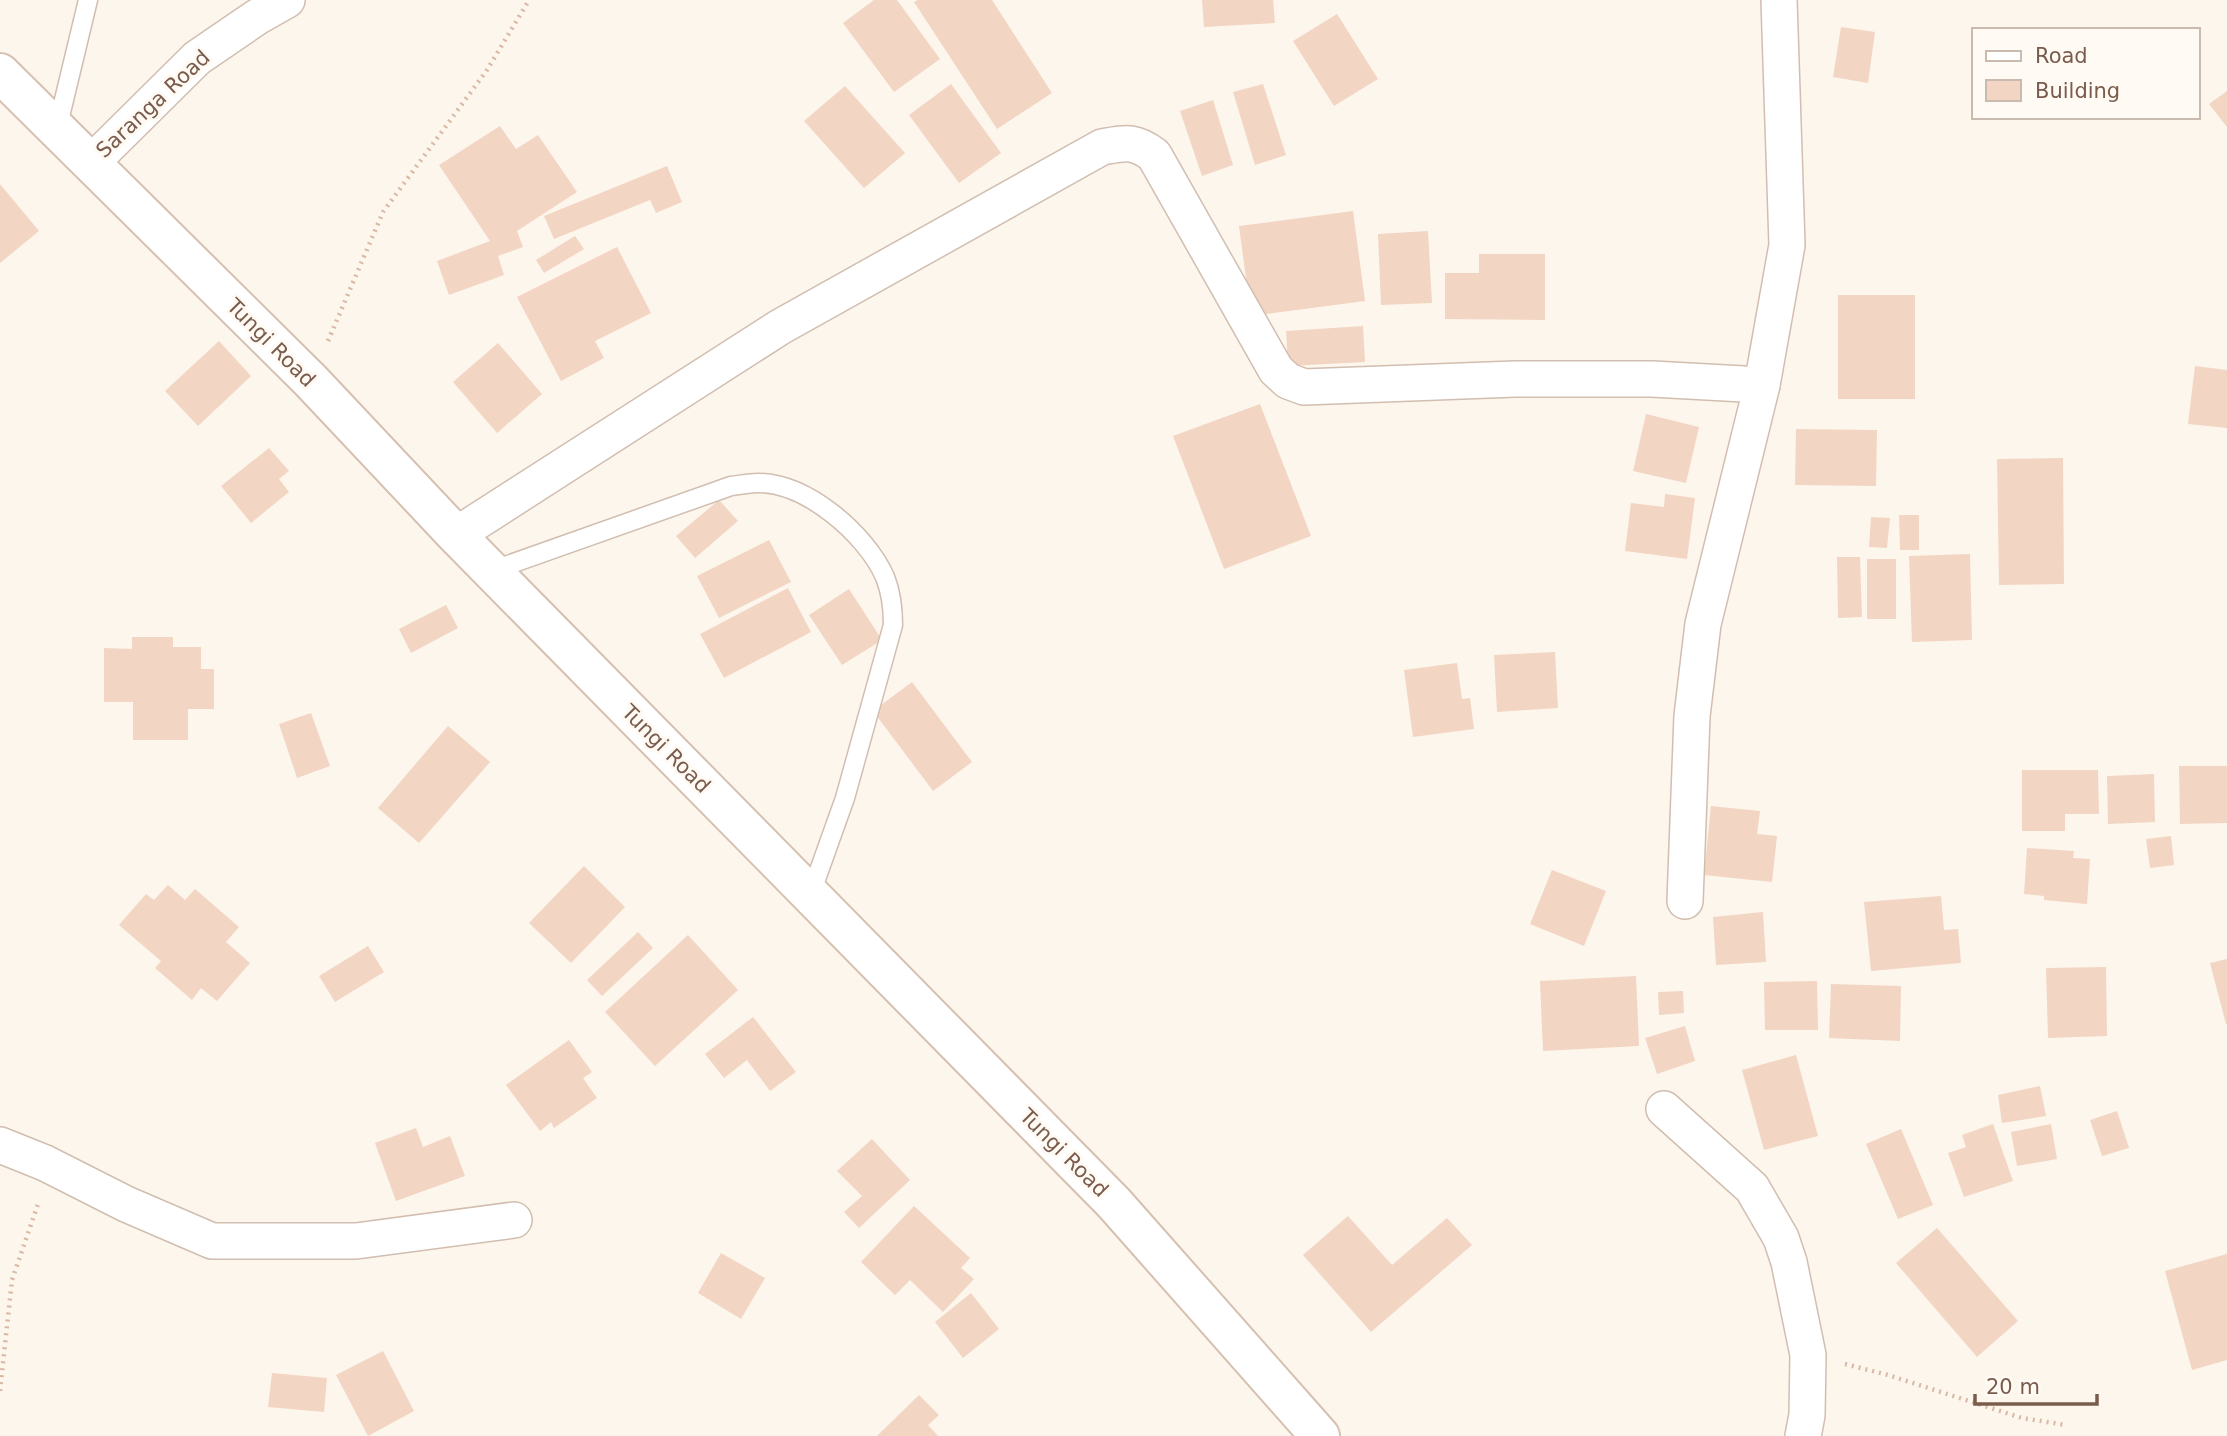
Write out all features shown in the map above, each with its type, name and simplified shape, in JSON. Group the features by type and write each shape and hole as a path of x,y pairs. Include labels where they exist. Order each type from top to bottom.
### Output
{"main road":[{"name":"Tungi Road","path":"6,90 57,129 311,381 491,571 1114,1203 1321,1436"}],"street":[{"name":"Saranga Road","path":"90,163 197,58 287,0"},
{"path":"1685,901 1692,716 1703,624 1762,385 1787,245 1779,0"},
{"path":"456,535 780,327 1102,147 1125,143 1140,144 1154,155 1276,370 1288,381 1304,387 1515,379 1652,379 1762,385"},
{"path":"1664,1109 1752,1188 1781,1238 1789,1262 1808,1355 1807,1415 1803,1436"},
{"path":"0,1145 212,1241 356,1241 514,1220"}],"lane":[{"path":"57,129 89,0"},
{"path":"491,571 731,486 760,483 794,491 826,508 873,555 886,579 893,608 893,625 845,798 810,896"}],"path":[{"path":"311,381 383,212 488,70 529,0"},
{"path":"0,1391 12,1280 45,1185 44,1163"},
{"path":"1808,1355 1888,1375 2022,1418 2066,1425"}],"building":[{"path":"874,0 897,0 940,59 894,92 843,23"},
{"path":"992,0 1052,93 997,129 914,2"},
{"path":"1202,0 1273,0 1275,23 1204,27"},
{"path":"1337,14 1378,79 1334,106 1293,41"},
{"path":"1841,27 1875,32 1868,83 1833,77"},
{"path":"951,84 1001,153 959,183 909,115"},
{"path":"1263,84 1286,155 1255,165 1233,92"},
{"path":"845,86 905,153 864,188 804,121"},
{"path":"2227,91 2227,127 2209,104"},
{"path":"1213,100 1233,165 1202,176 1180,111"},
{"path":"500,126 516,149 538,135 577,192 517,231 523,247 498,256 504,275 449,295 437,261 490,241 439,165"},
{"path":"667,166 682,202 656,213 650,200 554,239 544,216"},
{"path":"0,184 39,231 0,263"},
{"path":"1353,211 1365,301 1251,316 1239,226"},
{"path":"1428,231 1432,303 1381,305 1378,234"},
{"path":"575,236 584,249 544,273 536,260"},
{"path":"617,247 651,313 595,341 604,358 561,381 517,297"},
{"path":"1479,254 1545,254 1545,320 1445,319 1445,273 1479,273"},
{"path":"1838,295 1915,295 1915,399 1838,399"},
{"path":"1363,326 1365,362 1288,366 1286,331"},
{"path":"219,341 251,376 198,426 165,391"},
{"path":"498,343 542,394 497,433 453,382"},
{"path":"2195,366 2227,370 2227,428 2188,424"},
{"path":"1260,404 1311,536 1224,569 1173,436"},
{"path":"1646,414 1699,427 1686,483 1633,471"},
{"path":"1796,429 1877,430 1876,486 1795,485"},
{"path":"269,448 289,471 279,479 289,492 251,523 221,486"},
{"path":"2063,458 2064,584 1999,585 1997,459"},
{"path":"1665,494 1695,498 1687,559 1625,551 1631,503 1664,507"},
{"path":"719,500 738,521 695,558 676,536"},
{"path":"1899,515 1919,515 1919,550 1900,550"},
{"path":"1871,517 1890,518 1887,548 1869,547"},
{"path":"769,540 791,582 719,618 697,576"},
{"path":"1970,554 1972,640 1912,642 1909,556"},
{"path":"1837,557 1860,557 1862,617 1838,618"},
{"path":"1867,559 1896,559 1896,619 1867,619"},
{"path":"788,588 811,632 724,678 700,634"},
{"path":"849,589 882,640 842,665 809,615"},
{"path":"446,605 458,628 411,653 399,629"},
{"path":"132,637 173,637 173,647 201,647 201,669 214,669 214,709 188,709 188,740 133,740 133,702 104,702 104,648 132,649"},
{"path":"1555,652 1558,708 1497,712 1494,655"},
{"path":"1457,663 1462,699 1470,698 1474,729 1413,737 1404,670"},
{"path":"912,682 972,762 933,791 873,711"},
{"path":"311,713 330,766 297,778 279,724"},
{"path":"448,726 490,762 419,843 378,808"},
{"path":"2179,766 2227,766 2227,823 2180,824"},
{"path":"2022,770 2098,770 2099,814 2065,814 2065,831 2022,831"},
{"path":"2154,774 2155,822 2108,824 2107,776"},
{"path":"1711,806 1760,811 1757,834 1777,836 1772,882 1704,875"},
{"path":"2171,836 2174,865 2150,868 2146,839"},
{"path":"2027,848 2074,851 2073,858 2090,859 2087,904 2044,900 2044,896 2024,894"},
{"path":"584,866 625,907 571,963 529,923"},
{"path":"1552,870 1606,891 1584,946 1530,924"},
{"path":"168,885 185,900 195,889 239,927 226,942 250,963 217,1001 201,988 192,1000 155,968 161,961 119,925 146,894 154,900"},
{"path":"1941,896 1944,930 1958,929 1961,963 1871,971 1864,902"},
{"path":"1763,912 1766,962 1716,965 1713,917"},
{"path":"638,932 653,948 602,996 587,980"},
{"path":"688,935 738,990 655,1066 605,1012"},
{"path":"368,946 384,972 335,1002 319,976"},
{"path":"2227,959 2227,1024 2226,1024 2210,963"},
{"path":"2106,967 2107,1036 2048,1038 2046,968"},
{"path":"1636,976 1639,1046 1543,1051 1540,981"},
{"path":"1817,981 1818,1030 1765,1030 1764,982"},
{"path":"1831,984 1901,986 1900,1041 1829,1038"},
{"path":"1683,991 1684,1013 1659,1015 1658,992"},
{"path":"753,1017 796,1072 770,1091 747,1060 724,1078 705,1054"},
{"path":"1685,1026 1695,1061 1657,1074 1645,1038"},
{"path":"569,1040 592,1072 583,1078 597,1098 554,1128 551,1122 540,1131 506,1085"},
{"path":"1796,1055 1818,1136 1764,1150 1742,1070"},
{"path":"2040,1086 2046,1116 2002,1123 1998,1095"},
{"path":"2117,1111 2129,1148 2102,1156 2090,1120"},
{"path":"1993,1124 2013,1181 1964,1197 1948,1153 1966,1147 1962,1135"},
{"path":"2051,1124 2057,1159 2017,1166 2011,1132"},
{"path":"416,1128 423,1147 450,1136 465,1176 396,1201 375,1143"},
{"path":"1901,1129 1933,1205 1898,1219 1866,1144"},
{"path":"872,1139 910,1180 859,1228 844,1212 862,1196 837,1171"},
{"path":"914,1206 970,1258 961,1268 974,1279 943,1312 910,1280 895,1295 861,1262"},
{"path":"1348,1216 1392,1265 1447,1218 1472,1245 1371,1332 1303,1255"},
{"path":"1937,1228 2018,1321 1977,1357 1896,1263"},
{"path":"721,1253 765,1278 741,1319 698,1293"},
{"path":"2227,1254 2227,1360 2192,1370 2165,1271"},
{"path":"971,1293 999,1329 963,1358 935,1322"},
{"path":"383,1351 414,1411 368,1436 336,1375"},
{"path":"272,1373 327,1378 324,1412 268,1407"},
{"path":"919,1395 939,1415 928,1425 938,1436 877,1436"}]}
